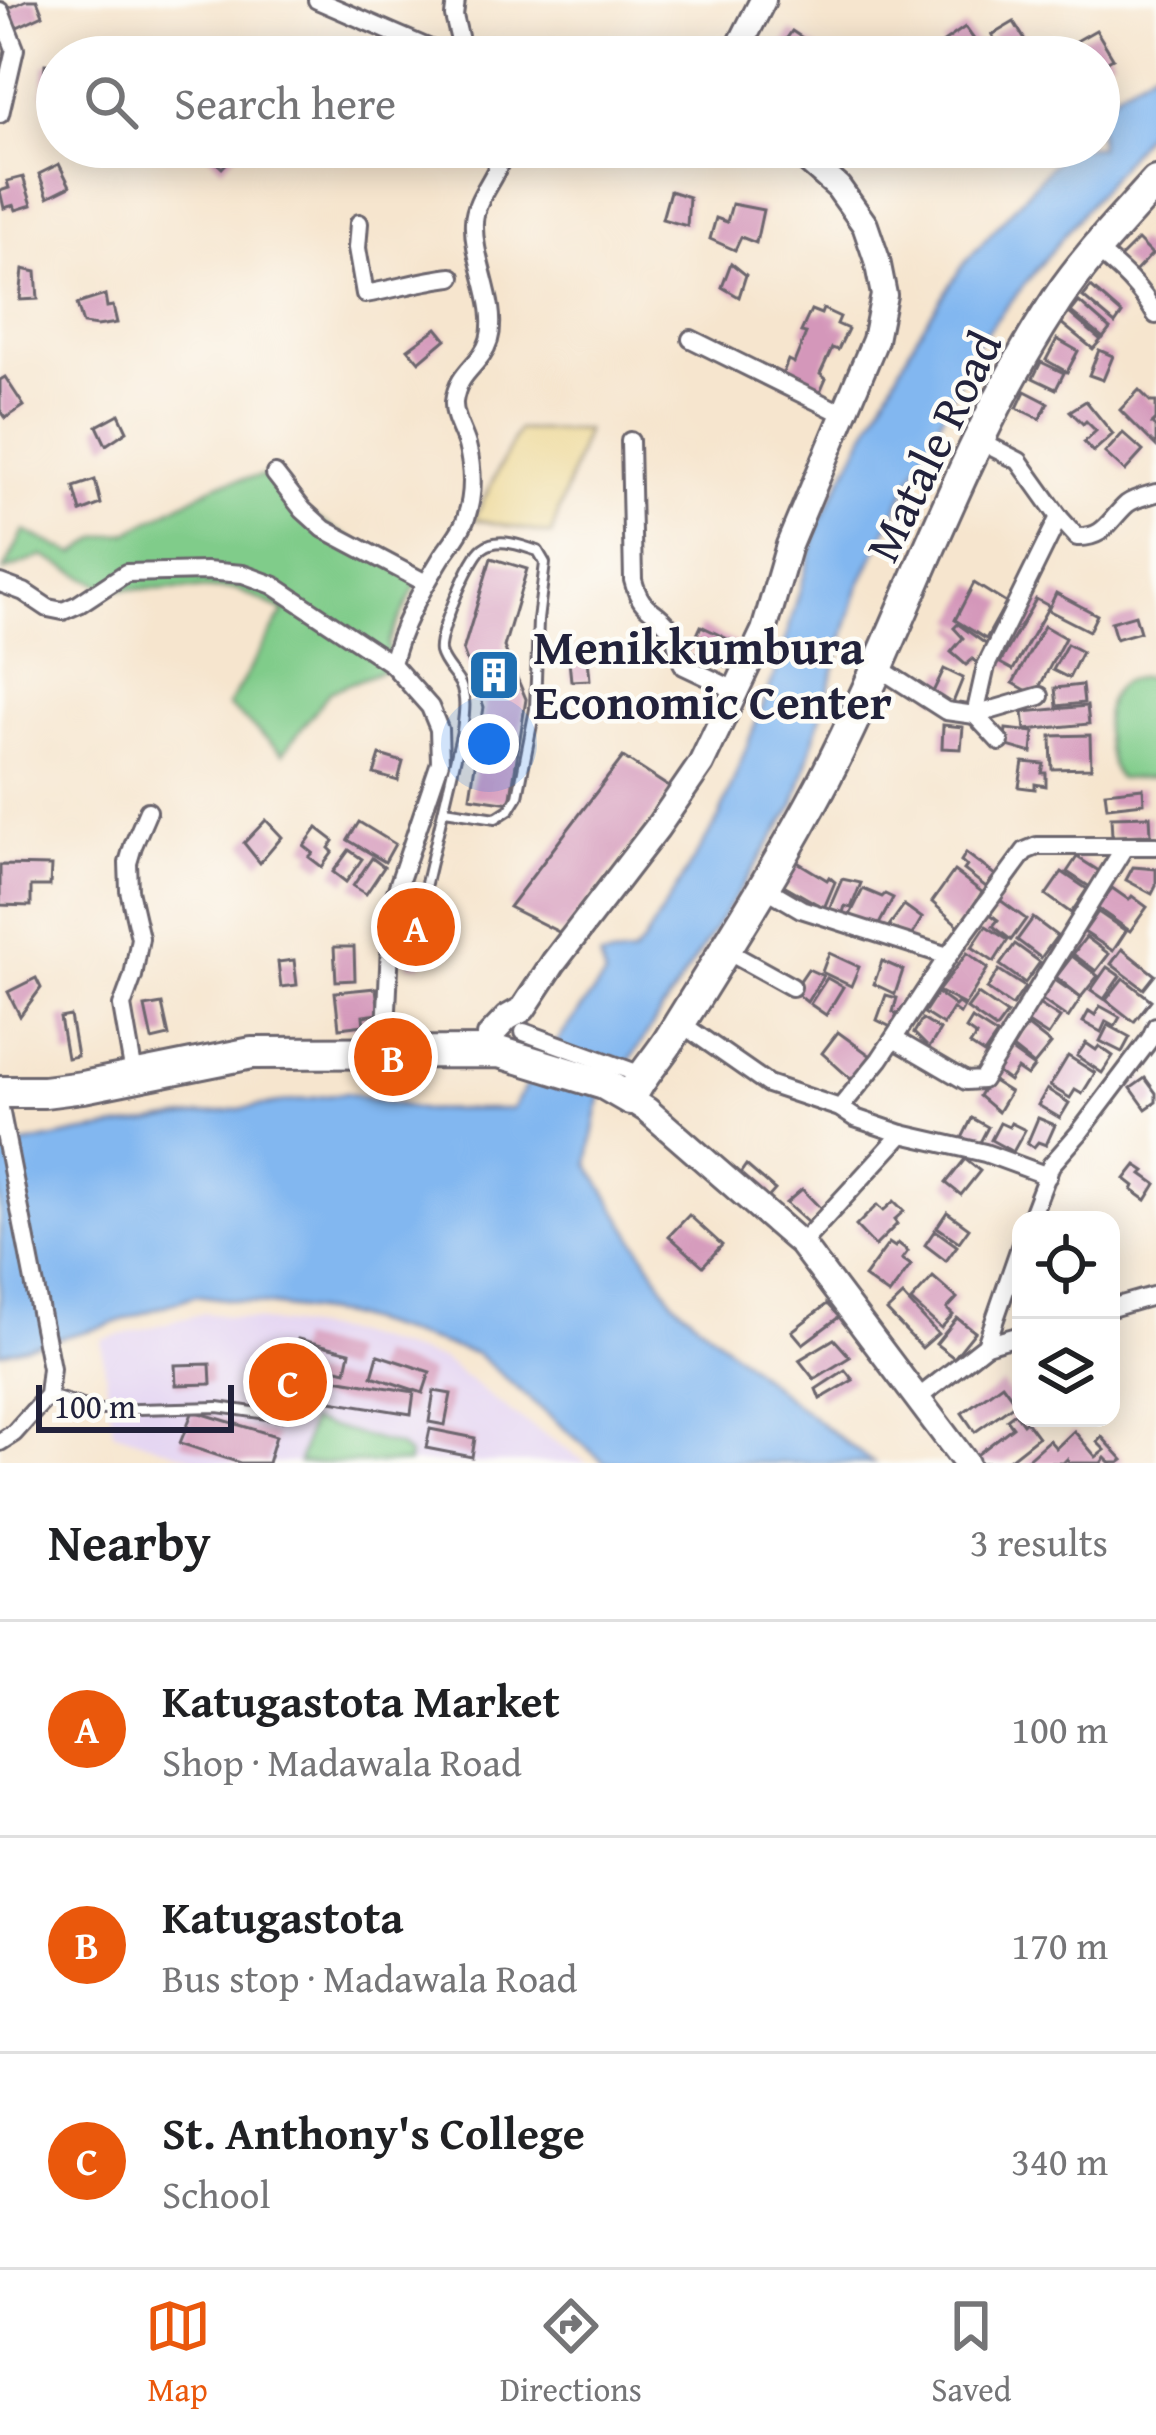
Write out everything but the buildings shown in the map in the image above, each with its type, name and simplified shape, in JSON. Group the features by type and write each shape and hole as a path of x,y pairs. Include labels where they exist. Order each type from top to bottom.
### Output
{"highway":[{"name":"Matale Road","path":"635,1085 725,950 821,785 1017,365 1055,302 1156,182"},
{"path":"0,1076 63,1076 257,1038 526,1044 635,1085"},
{"path":"0,1092 83,1088 252,1053 386,1043"}],"main road":[{"path":"745,36 763,0"},
{"path":"526,1044 554,962 686,788 710,746 764,631 789,545 875,340 884,295 877,260 865,225 838,187 816,168"},
{"path":"635,1085 801,1244 967,1463"}],"street":[{"path":"317,0 400,36"},
{"path":"456,0 459,36"},
{"path":"0,114 15,49 1,6"},
{"path":"392,664 426,583 466,519 472,479 467,445 453,409 458,380 489,340 491,312 473,220 498,168"},
{"path":"359,223 357,248 365,294 452,277"},
{"path":"1096,250 1129,277 1156,315"},
{"path":"691,339 843,414"},
{"path":"630,441 633,580 638,598 670,626 684,666 737,691"},
{"path":"980,441 1018,461 1077,537 1093,537 1130,501 1156,493"},
{"path":"275,474 324,529 426,583"},
{"path":"975,715 986,666 1059,517"},
{"path":"0,583 63,611 126,573 243,574 273,585 392,664 430,707 439,728 440,762 392,904 386,1043"},
{"path":"879,668 946,711 975,715 1040,696"},
{"path":"975,715 1000,742"},
{"path":"132,1063 122,1006 140,938 128,863 148,811"},
{"path":"840,1108 1025,851 1037,846 1156,846"},
{"path":"894,1039 966,1081 982,1080 1125,846"},
{"path":"762,886 801,909 948,956"},
{"path":"725,950 792,987"},
{"path":"679,1022 768,1084 902,1134 985,1153 1048,1176"},
{"path":"1034,1211 1051,1165 1156,1026"},
{"path":"0,1108 51,1368 48,1395 0,1442"},
{"path":"801,1244 902,1134"},
{"path":"986,1345 1012,1270"},
{"path":"1120,1305 1156,1294"},
{"path":"918,1398 986,1345 1012,1338"}],"lane":[{"path":"392,904 414,905 422,900 445,810 465,706 460,686 439,650 472,559 484,546 506,542 538,551 545,563 535,709 518,796 496,818 445,810"},
{"path":"48,1395 99,1410 218,1407 281,1416"}],"shaded area":[{"path":"205,1313 348,1333 443,1360 587,1463 207,1463 113,1431 101,1340"}],"green space":[{"path":"275,474 303,510 418,581 388,643 390,668 330,691 283,753 228,706 284,611 235,589 108,589 43,556 4,571 24,531 75,554 99,537 127,533 220,483"},
{"path":"1141,677 1156,679 1156,777 1119,779 1105,730 1108,702 1122,683"},
{"path":"310,1421 399,1446 409,1456 408,1463 299,1463"}],"sand":[{"path":"518,430 586,430 551,535 474,519"}],"water":[{"path":"1156,68 1156,121 1120,166 1120,90"},
{"path":"1049,168 1118,168 978,342 858,588 795,804 632,1057 600,1098 588,1164 673,1301 873,1463 605,1463 477,1354 344,1315 196,1295 102,1327 0,1353 0,1149 346,1093 423,1110 512,1109 605,977 600,958 632,955 643,943 719,818 778,666 820,521 915,339 963,265"}],"place":[{"name":"Menikkumbura Economic Center","path":"494,675"},
{"name":"Katugastota Market","path":"416,927"},
{"name":"Katugastota","path":"393,1057"},
{"name":"St. Anthony's College","path":"288,1382"}]}
